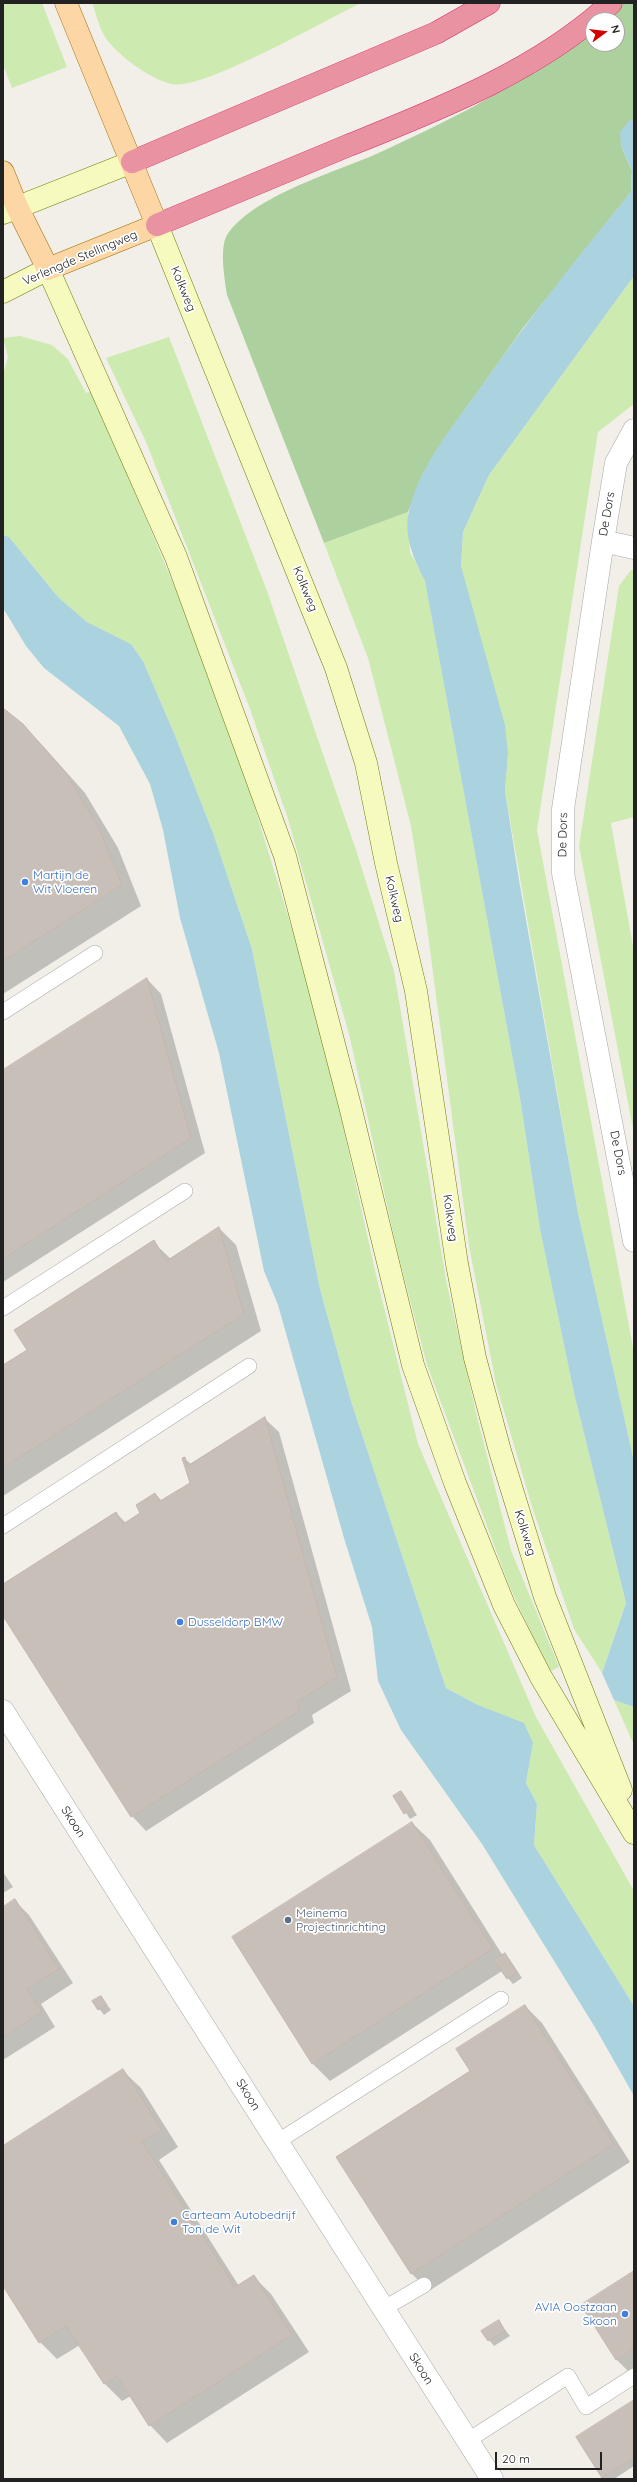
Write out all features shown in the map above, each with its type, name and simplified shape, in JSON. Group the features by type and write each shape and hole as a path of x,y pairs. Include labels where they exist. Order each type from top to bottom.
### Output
{"highway":[{"path":"132,162 436,33 489,3"},
{"path":"157,225 384,131 493,82 575,34 611,3"}],"main road":[{"name":"Kolkweg","path":"66,3 157,225"},
{"path":"3,172 10,210 48,269"},
{"name":"Verlengde Stellingweg","path":"48,269 157,225"}],"street":[{"path":"10,210 132,162"},
{"name":"Kolkweg","path":"157,225 336,668 366,763 386,863 416,991 457,1264 475,1358 500,1451 545,1597 634,1822"},
{"path":"48,269 176,557 285,856 350,1106 414,1366 455,1483 507,1612 541,1677 634,1833"},
{"name":"Verlengde Stellingweg","path":"3,292 48,269"},
{"name":"De Dors","path":"634,430 616,463 602,541 563,809 563,873 634,1242"},
{"path":"602,541 634,548"},
{"name":"Skoon","path":"3,1711 492,2479"}],"lane":[{"path":"3,1012 95,954"},
{"path":"3,1308 185,1192"},
{"path":"3,1526 249,1366"},
{"path":"277,2142 502,1999"},
{"path":"383,2309 424,2285"},
{"path":"467,2441 568,2376 586,2407 634,2376"}],"green space":[{"path":"3,3 42,3 67,67 12,88 3,65"},
{"path":"92,3 361,3 294,38 235,66 209,77 186,83 171,84 144,72 110,44 99,25"},
{"path":"624,3 634,3 634,120 630,120 621,146 632,171 631,192 523,328 462,414 422,475 408,512 324,543 227,295 223,248 227,235 239,221 273,198 316,178 374,155 465,111 522,78 585,35 585,52 625,52 625,12 616,12"},
{"path":"634,276 634,404 598,432 537,830 634,1353 634,1461 578,1213 505,791 508,754 461,567 463,532 489,475"},
{"path":"20,336 52,345 68,359 86,393 92,391 181,602 248,785 319,1018 376,1275 418,1444 536,1717 634,1891 634,2006 534,1845 537,1804 526,1783 533,1743 478,1705 446,1688 351,1401 320,1289 252,949 213,833 174,733 143,661 131,644 87,622 58,597 9,537 3,535 3,375 8,357 3,338"},
{"path":"169,337 267,591 356,850 394,971 447,1285 477,1417 511,1550 559,1667 549,1672 509,1585 427,1365 397,1250 349,1034 288,819 250,709 146,442 106,358"},
{"path":"408,512 410,552 425,580 520,1098 540,1229 574,1393 626,1603 602,1673 574,1629 533,1510 496,1384 469,1246 427,927 411,826 368,658 324,543"},
{"path":"631,570 634,570 634,817 611,823 634,952 634,1134 579,846 619,586"},
{"path":"614,1700 634,1707 634,1745"}],"water":[{"path":"630,120 634,120 634,276 489,475 463,532 461,566 505,725 508,754 505,791 519,880 578,1213 634,1461 634,1707 614,1700 602,1673 626,1603 574,1393 540,1229 520,1098 425,581 417,565 407,529 409,511 414,495 428,463 533,315 631,192 632,171 621,146 620,132"},
{"path":"3,535 9,537 58,597 87,622 131,644 143,661 174,733 213,833 252,949 320,1289 351,1401 446,1688 478,1705 524,1723 533,1743 526,1783 537,1804 534,1845 634,2006 634,2096 596,2029 482,1844 401,1730 378,1681 372,1627 344,1538 278,1305 264,1271 219,1053 180,918 163,830 150,784 119,726 44,668 26,646 3,608"}],"building":[{"path":"3,708 23,724 65,772 98,826 122,885 3,961"},
{"path":"147,978 191,1138 3,1259 3,1070"},
{"path":"219,1227 244,1314 3,1468 3,1365 27,1350 14,1330 154,1240 166,1261"},
{"path":"265,1417 337,1677 298,1701 299,1711 131,1817 3,1616 3,1584 116,1512 123,1524 140,1513 136,1505 155,1493 160,1501 190,1483 182,1458 185,1457 187,1466"},
{"path":"401,1791 413,1809 404,1814 393,1796"},
{"path":"412,1822 493,1949 312,2064 232,1937"},
{"path":"15,1899 59,1969 27,1989 42,2012 3,2037 3,1907"},
{"path":"505,1953 517,1972 507,1979 494,1960"},
{"path":"101,1996 107,2005 98,2010 92,2001"},
{"path":"525,2005 614,2144 411,2274 336,2157 470,2071 456,2049"},
{"path":"123,2069 162,2130 142,2142 235,2287 254,2275 292,2335 149,2426 117,2376 104,2384 66,2326 39,2343 3,2286 3,2146"},
{"path":"634,2271 634,2349 616,2360 581,2305"},
{"path":"499,2320 505,2331 488,2341 481,2331"},
{"path":"634,2400 634,2458 602,2478 576,2437"}],"place":[{"name":"Martijn de Wit Vloeren","path":"25,882"},
{"name":"Dusseldorp BMW","path":"180,1622"},
{"name":"Meinema Projectinrichting","path":"288,1920"},
{"name":"Carteam Autobedrijf Ton de Wit","path":"174,2222"},
{"name":"AVIA Oostzaan Skoon","path":"625,2314"}]}
